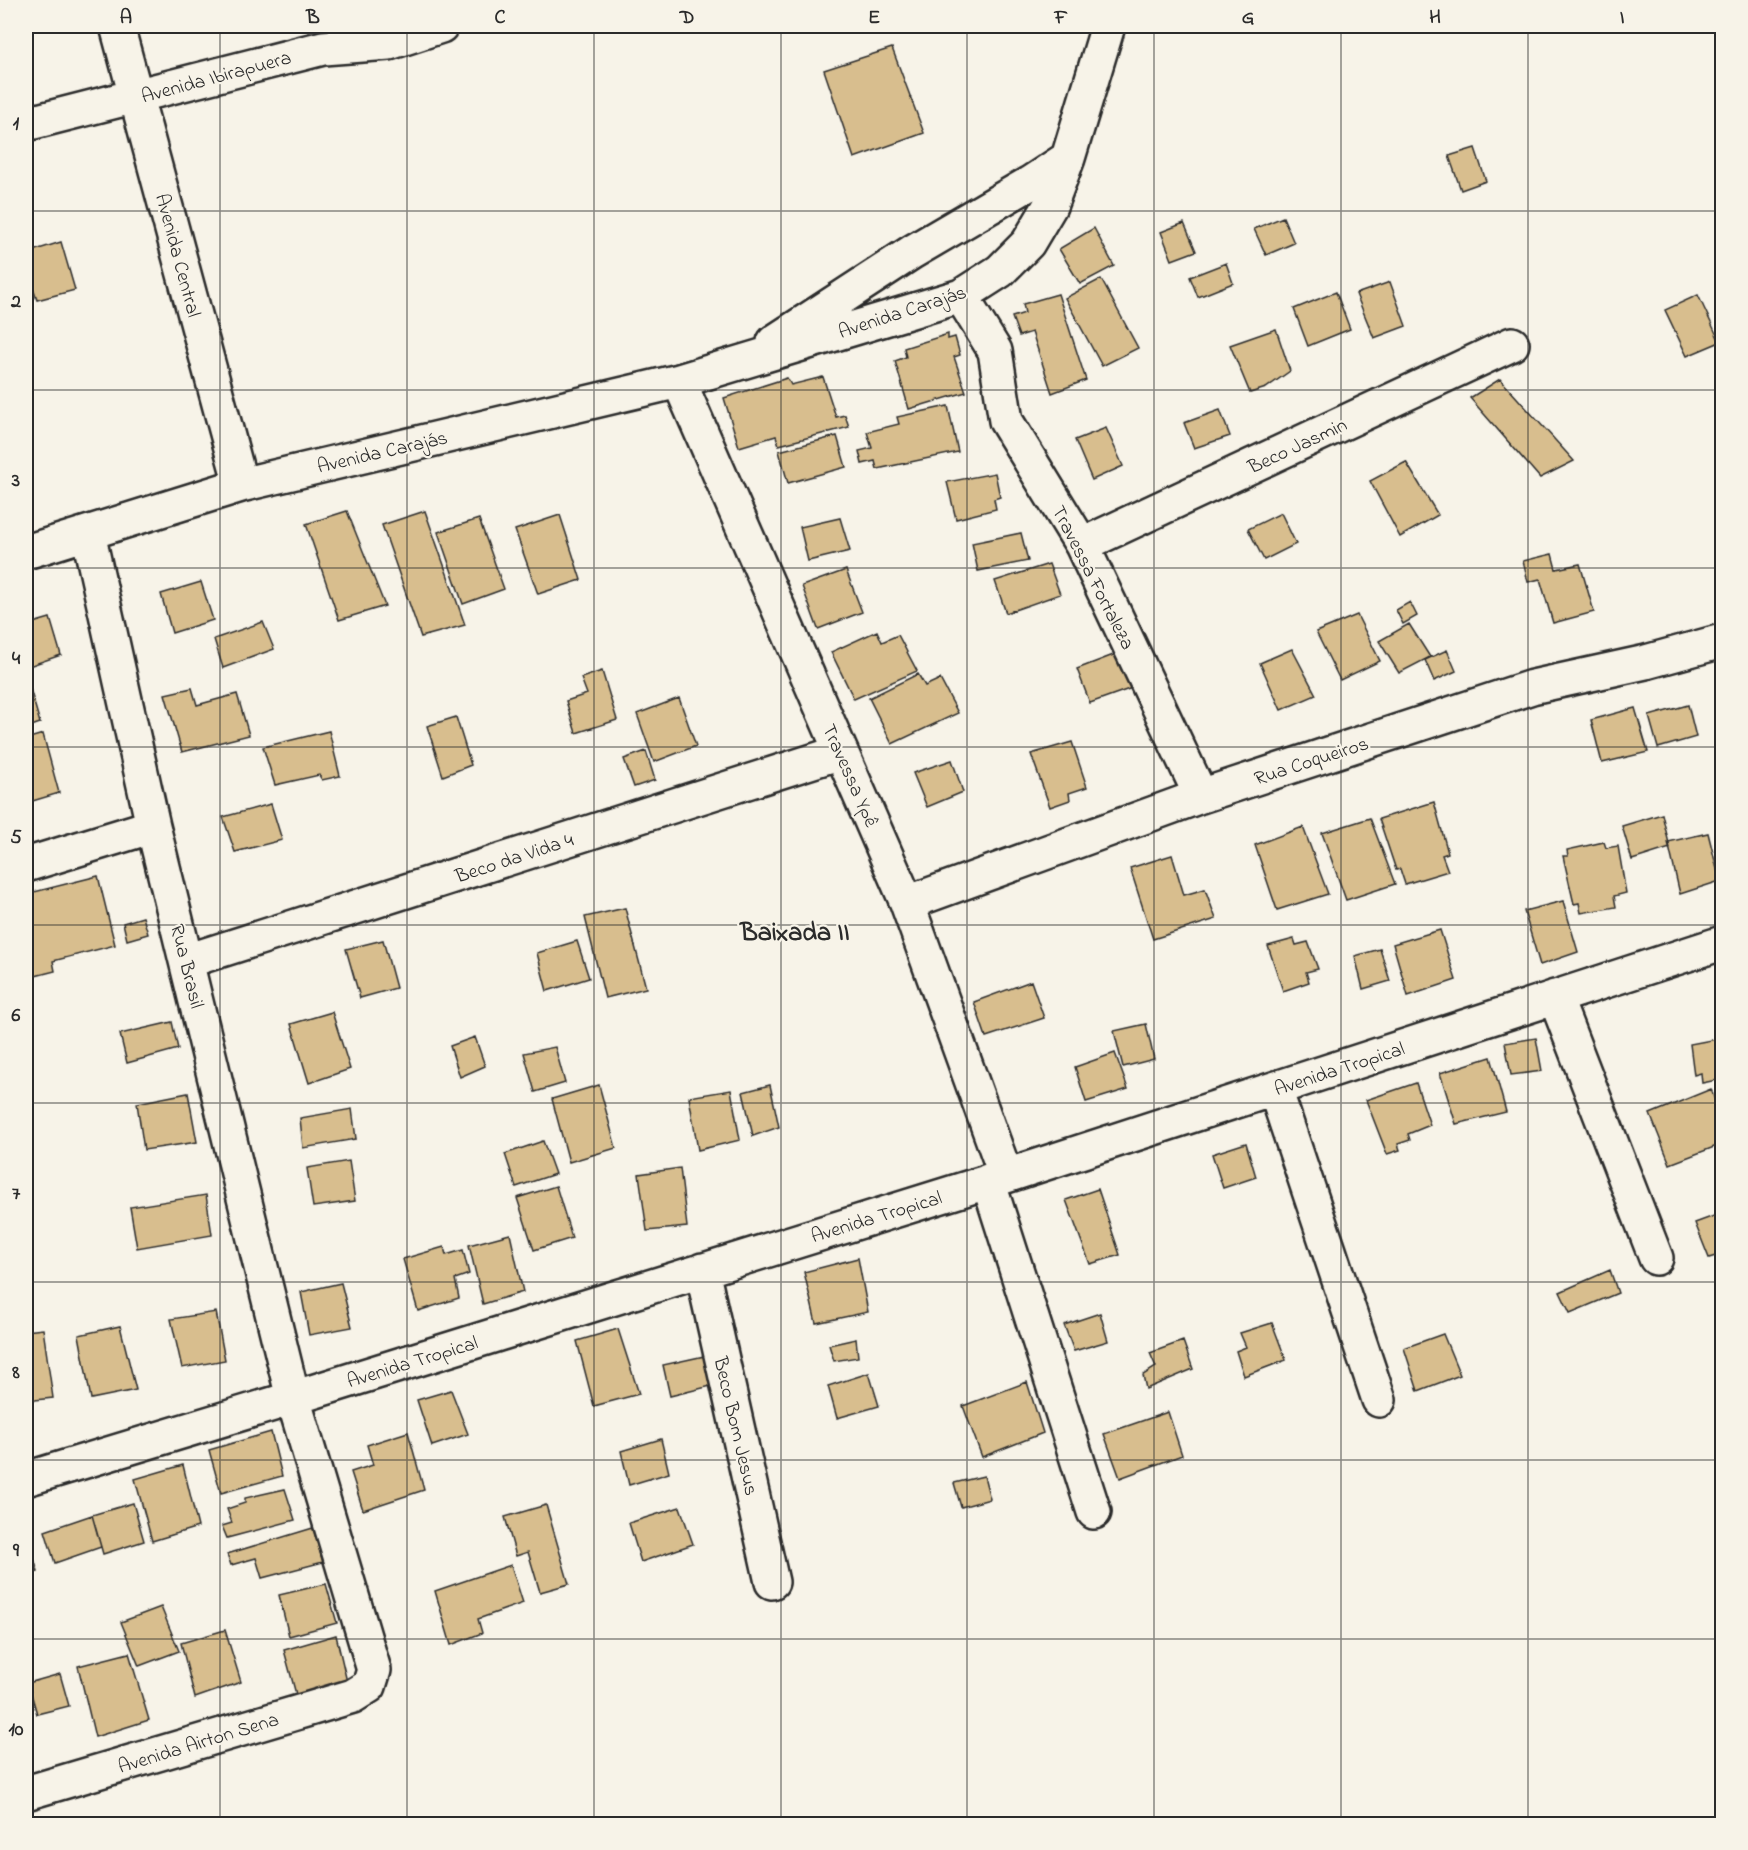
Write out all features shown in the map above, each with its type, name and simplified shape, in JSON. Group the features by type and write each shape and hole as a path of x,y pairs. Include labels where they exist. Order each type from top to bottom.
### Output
{"street":[{"name":"Avenida Central","path":"117,26 241,485"},
{"name":"Avenida Ibirapuera","path":"26,124 323,48 389,43 441,26"},
{"name":"Avenida Carajás","path":"26,552 241,485 679,381 961,296 1000,271 1028,243 1050,206 1068,158 1108,26"},
{"name":"Avenida Carajás","path":"742,362 912,252 1030,183 1068,158"},
{"name":"Travessa Fortaleza","path":"961,296 995,351 1006,421 1082,545 1201,796"},
{"name":"Beco Jasmin","path":"1082,545 1512,344"},
{"name":"Travessa Ypê","path":"679,381 907,903 997,1178 1094,1512"},
{"name":"Rua Brasil","path":"88,533 153,826 293,1398 374,1670 369,1686"},
{"name":"Rua Coqueiros","path":"907,903 1201,796 1532,687 1646,662 1722,641"},
{"name":"Beco da Vida 4","path":"187,961 841,752"},
{"path":"26,865 153,826"},
{"name":"Avenida Tropical","path":"26,1479 997,1178 1722,943"},
{"path":"1555,997 1656,1258"},
{"path":"1275,1089 1379,1400"},
{"name":"Beco Bom Jesus","path":"702,1270 772,1582"},
{"name":"Avenida Airton Sena","path":"26,1793 353,1696 369,1686"}],"building":[{"path":"892,48 924,133 854,158 824,70"},
{"path":"1475,148 1486,181 1461,190 1449,156"},
{"path":"1283,217 1294,243 1266,255 1254,229"},
{"path":"1184,223 1196,251 1172,260 1161,232"},
{"path":"1094,228 1114,266 1080,284 1059,249"},
{"path":"61,242 75,290 37,300 26,268 26,253"},
{"path":"1226,263 1233,283 1198,297 1190,277"},
{"path":"1101,279 1138,348 1102,366 1065,298"},
{"path":"1390,282 1406,326 1374,338 1356,294"},
{"path":"1336,292 1350,329 1308,346 1294,309"},
{"path":"1058,294 1086,380 1052,393 1032,332 1019,336 1012,317 1025,313 1023,304"},
{"path":"1698,295 1720,342 1687,356 1665,310"},
{"path":"1276,329 1290,371 1266,388 1250,393 1230,345"},
{"path":"948,334 948,339 955,337 960,355 954,357 966,392 909,409 895,361 906,357 904,348"},
{"path":"823,377 836,417 845,415 849,427 779,445 776,436 739,447 724,398 787,378 791,385"},
{"path":"1500,379 1574,461 1540,478 1470,398"},
{"path":"948,406 958,452 877,469 875,461 862,464 859,451 872,448 867,432 899,424 897,417"},
{"path":"1220,410 1230,436 1194,448 1184,423"},
{"path":"1106,428 1123,466 1092,480 1075,440"},
{"path":"837,436 846,467 788,483 779,451"},
{"path":"1406,462 1438,515 1400,537 1370,481"},
{"path":"995,473 1000,497 994,499 996,509 956,519 947,482"},
{"path":"347,511 385,606 339,620 306,524"},
{"path":"425,511 465,625 421,637 382,525"},
{"path":"1281,513 1296,544 1264,560 1248,529"},
{"path":"560,515 581,580 538,594 515,530"},
{"path":"840,518 850,551 808,561 800,527"},
{"path":"479,519 504,589 463,604 438,532"},
{"path":"1021,533 1028,561 978,571 972,543"},
{"path":"1552,554 1556,569 1580,564 1594,612 1553,623 1540,579 1528,582 1523,561"},
{"path":"1049,564 1060,594 1006,613 995,581"},
{"path":"846,570 862,612 818,629 802,586"},
{"path":"201,582 213,620 172,633 161,594"},
{"path":"1410,602 1417,616 1403,624 1396,610"},
{"path":"1357,615 1380,661 1340,680 1316,632"},
{"path":"50,618 61,655 26,667 26,625"},
{"path":"263,622 274,649 223,668 214,639"},
{"path":"1409,624 1430,657 1399,673 1379,641"},
{"path":"877,631 882,642 898,635 917,671 854,699 831,652"},
{"path":"1292,649 1316,695 1281,710 1260,663"},
{"path":"1447,650 1456,671 1434,681 1425,660"},
{"path":"1116,654 1132,688 1090,703 1077,669"},
{"path":"602,671 617,720 576,733 566,701 587,694 581,678"},
{"path":"918,674 925,686 940,679 958,713 892,744 869,698"},
{"path":"29,685 40,723 26,728 26,686"},
{"path":"192,688 197,705 237,694 249,735 182,752 165,694"},
{"path":"679,698 696,746 654,762 637,714"},
{"path":"1688,705 1696,737 1658,748 1649,716"},
{"path":"1635,708 1648,752 1602,763 1591,720"},
{"path":"456,717 471,765 443,776 427,726"},
{"path":"329,731 340,776 322,780 319,775 275,785 263,747"},
{"path":"43,734 59,793 26,803 26,739"},
{"path":"1072,742 1087,787 1069,793 1070,800 1050,807 1031,754"},
{"path":"646,751 655,780 634,787 624,759"},
{"path":"952,760 963,792 927,807 913,773"},
{"path":"1434,802 1448,853 1442,855 1448,871 1405,884 1400,869 1396,870 1379,819"},
{"path":"271,804 282,840 235,852 223,817"},
{"path":"1662,814 1670,848 1632,860 1622,826"},
{"path":"1370,818 1395,884 1346,900 1322,833"},
{"path":"1303,827 1328,894 1277,910 1255,845"},
{"path":"1708,833 1720,881 1680,894 1668,842"},
{"path":"1604,842 1606,848 1618,846 1626,893 1614,896 1616,907 1581,913 1579,903 1574,904 1563,856 1568,856 1567,850"},
{"path":"1172,855 1184,895 1205,889 1216,919 1153,939 1130,868"},
{"path":"98,876 115,945 53,961 55,971 35,976 26,938 26,894"},
{"path":"1563,901 1578,952 1540,965 1524,911"},
{"path":"625,908 646,988 605,998 585,917"},
{"path":"143,917 148,934 127,940 123,923"},
{"path":"1440,930 1456,980 1408,996 1393,944"},
{"path":"1294,939 1296,945 1308,942 1318,969 1306,972 1309,982 1283,991 1268,946"},
{"path":"383,940 396,988 360,998 346,949"},
{"path":"577,941 589,978 547,991 537,953"},
{"path":"1380,949 1390,981 1363,989 1355,956"},
{"path":"1031,981 1044,1018 986,1037 974,1002"},
{"path":"332,1012 350,1069 309,1083 291,1024"},
{"path":"172,1022 178,1049 127,1063 120,1034"},
{"path":"1146,1024 1154,1059 1123,1067 1114,1031"},
{"path":"475,1037 485,1066 460,1077 450,1046"},
{"path":"1536,1038 1542,1071 1511,1075 1505,1043"},
{"path":"1722,1038 1722,1079 1702,1083 1701,1073 1694,1075 1690,1044"},
{"path":"555,1047 565,1083 535,1092 524,1053"},
{"path":"1115,1053 1128,1089 1086,1102 1075,1067"},
{"path":"1491,1057 1506,1112 1456,1124 1440,1073"},
{"path":"1416,1083 1430,1125 1408,1134 1410,1140 1398,1144 1400,1150 1387,1154 1366,1100"},
{"path":"599,1085 616,1148 569,1162 552,1099"},
{"path":"770,1085 779,1127 753,1136 743,1092"},
{"path":"1711,1089 1722,1121 1722,1144 1670,1164 1650,1114"},
{"path":"731,1090 740,1140 698,1150 689,1097"},
{"path":"188,1093 197,1142 144,1150 137,1103"},
{"path":"352,1109 356,1139 303,1148 300,1118"},
{"path":"543,1141 555,1174 516,1187 505,1154"},
{"path":"1246,1143 1256,1177 1223,1188 1212,1154"},
{"path":"349,1161 355,1201 313,1207 307,1168"},
{"path":"680,1168 687,1227 647,1231 639,1174"},
{"path":"556,1186 572,1238 534,1250 517,1198"},
{"path":"1098,1189 1120,1255 1090,1264 1066,1200"},
{"path":"206,1195 212,1235 137,1248 130,1207"},
{"path":"1722,1213 1722,1254 1709,1258 1695,1223"},
{"path":"510,1234 523,1292 483,1304 469,1245"},
{"path":"444,1247 446,1255 463,1250 469,1274 455,1279 459,1298 418,1311 403,1259"},
{"path":"858,1258 868,1312 816,1323 804,1272"},
{"path":"1610,1270 1618,1293 1570,1313 1560,1292"},
{"path":"341,1283 352,1327 309,1335 301,1292"},
{"path":"216,1312 225,1360 182,1368 171,1319"},
{"path":"1100,1313 1108,1341 1074,1351 1064,1325"},
{"path":"1272,1323 1286,1360 1244,1376 1236,1351 1246,1347 1240,1333"},
{"path":"120,1326 136,1390 91,1399 79,1335"},
{"path":"43,1329 53,1398 26,1401 26,1331"},
{"path":"618,1329 639,1394 594,1406 577,1341"},
{"path":"1443,1334 1460,1375 1418,1391 1404,1348"},
{"path":"856,1339 858,1357 834,1361 829,1345"},
{"path":"1183,1341 1193,1369 1146,1389 1143,1375 1156,1367 1150,1353"},
{"path":"709,1355 715,1385 670,1396 663,1365"},
{"path":"869,1373 879,1406 837,1418 828,1386"},
{"path":"1027,1382 1043,1433 982,1457 963,1406"},
{"path":"451,1390 468,1434 432,1446 417,1400"},
{"path":"1168,1412 1182,1455 1120,1478 1104,1434"},
{"path":"271,1432 282,1476 221,1493 209,1450"},
{"path":"408,1432 424,1490 363,1510 351,1472 373,1465 367,1445"},
{"path":"661,1439 669,1473 629,1485 621,1451"},
{"path":"183,1465 198,1527 152,1541 135,1479"},
{"path":"984,1476 990,1499 961,1507 954,1483"},
{"path":"285,1489 295,1520 227,1538 222,1526 232,1523 227,1509 245,1503 245,1498"},
{"path":"133,1503 144,1541 103,1554 92,1515"},
{"path":"546,1505 569,1584 540,1592 528,1552 516,1556 505,1517"},
{"path":"680,1507 693,1544 641,1562 629,1523"},
{"path":"92,1515 101,1547 55,1563 45,1531"},
{"path":"313,1528 323,1562 262,1578 256,1558 231,1565 227,1554"},
{"path":"26,1532 38,1572 26,1576"},
{"path":"511,1565 523,1603 478,1619 482,1633 451,1645 435,1591"},
{"path":"326,1584 337,1623 289,1636 279,1595"},
{"path":"161,1607 179,1651 139,1666 121,1622"},
{"path":"225,1630 241,1682 195,1698 181,1643"},
{"path":"336,1635 347,1682 297,1698 284,1650"},
{"path":"129,1653 149,1720 95,1737 78,1666"},
{"path":"60,1674 69,1706 37,1714 28,1683"}],"district":[{"name":"Baixada II","path":"795,931"}]}
